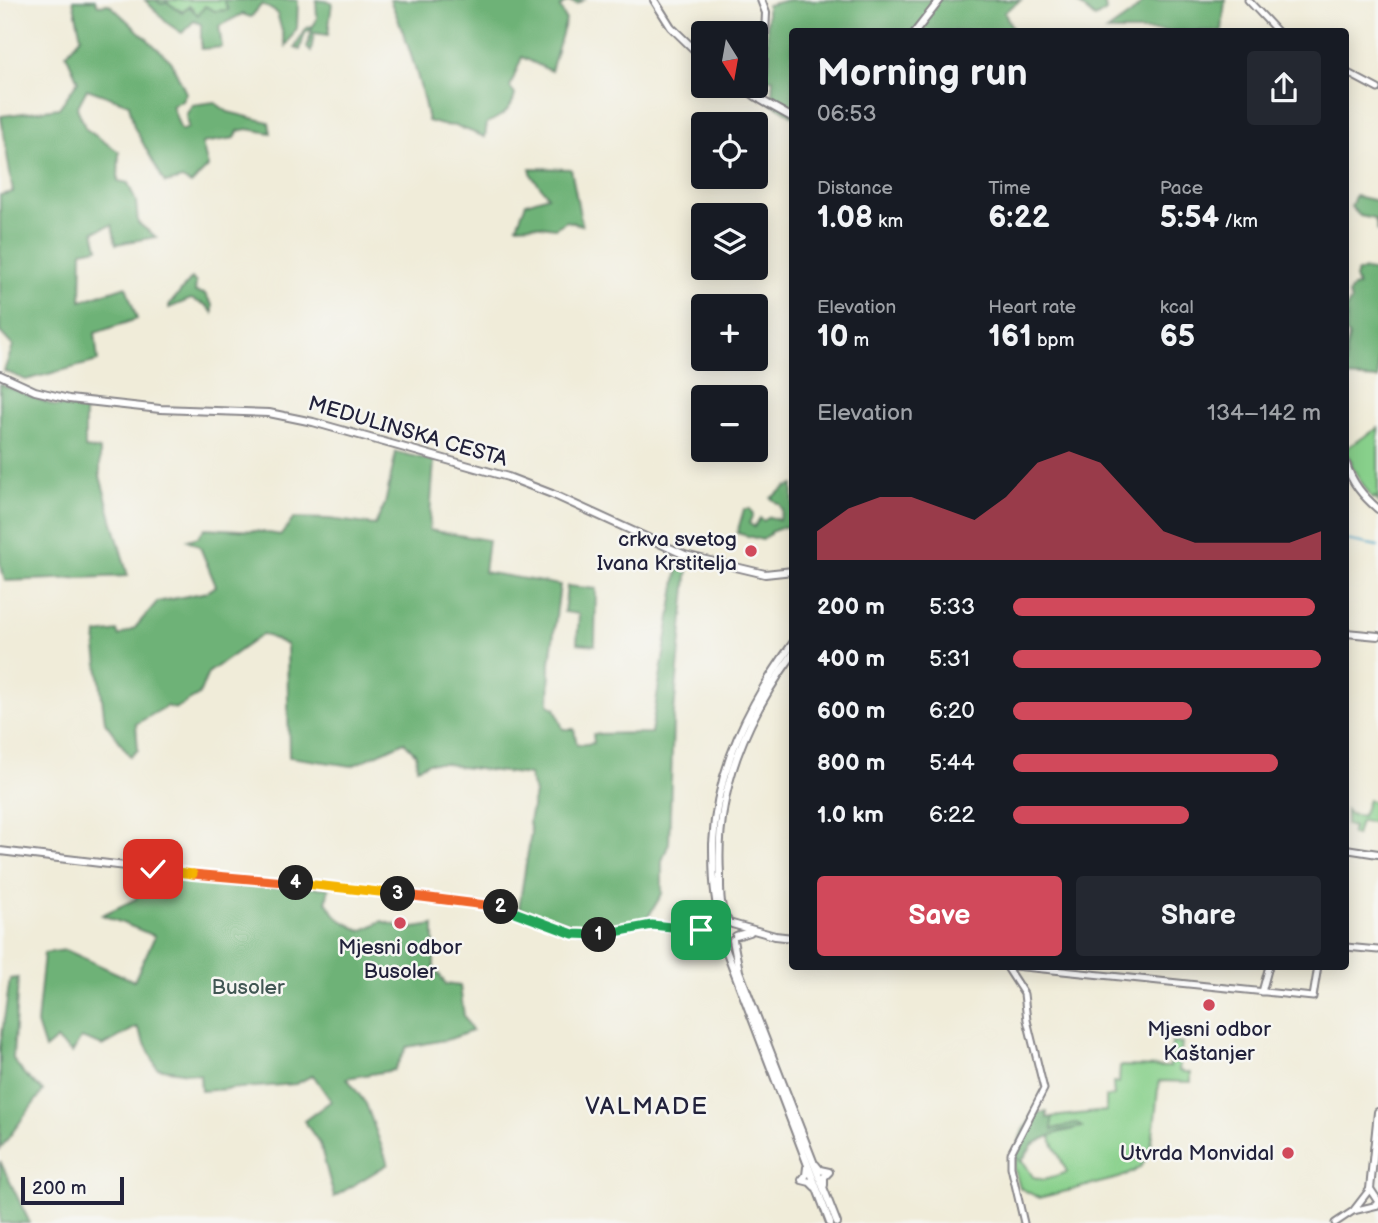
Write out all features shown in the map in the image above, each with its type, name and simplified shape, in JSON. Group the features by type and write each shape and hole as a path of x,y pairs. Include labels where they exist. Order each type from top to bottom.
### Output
{"main road":[{"path":"654,0 671,27 691,46"},
{"path":"761,0 766,13 765,21"},
{"path":"918,28 940,0"},
{"path":"762,98 789,115"},
{"name":"MEDULINSKA CESTA","path":"0,375 35,391 69,399 169,410 269,413 313,422 508,477 552,494 677,552 761,573 789,571"},
{"path":"1349,473 1364,497 1378,509"},
{"path":"1349,632 1378,636"},
{"path":"789,649 753,703 739,730 717,805 713,858 724,917 723,926 733,959 830,1223"},
{"path":"720,905 719,844 729,778 758,706 789,660"},
{"path":"1349,849 1378,853"},
{"path":"0,851 499,906 581,935 592,936 652,925 693,928 723,926 789,937"},
{"path":"723,926 729,941"},
{"path":"729,941 756,932"},
{"path":"1378,1112 1370,1189 1378,1203"},
{"path":"809,1162 820,1170 829,1172 824,1177 820,1190"},
{"path":"809,1162 802,1180 810,1182 820,1190 837,1223"}],"street":[{"path":"1248,0 1274,28"},
{"path":"1349,74 1378,89"},
{"path":"1349,947 1378,950"},
{"path":"1009,970 1019,985 1025,1001 1044,1089 1014,1145 1011,1159 1024,1223"},
{"path":"1052,970 1313,997 1317,970"},
{"path":"1262,992 1268,970"},
{"path":"1353,1211 1370,1189"},
{"path":"1335,1223 1353,1211 1378,1203"}],"green space":[{"path":"73,0 95,0 98,5 109,4 171,61 186,93 182,100 172,106 181,130 188,128 186,115 192,105 214,102 228,112 269,122 271,133 247,129 238,131 235,138 202,143 208,167 191,184 182,179 165,183 134,127 129,104 87,89 77,108 86,129 119,152 118,181 128,183 136,202 138,223 156,237 116,244 112,225 94,231 98,248 82,251 81,301 126,286 137,319 95,333 98,361 26,380 4,371 13,346 0,332 0,195 13,192 1,116 59,108 78,81 66,54 81,37"},
{"path":"145,0 156,0 161,4 167,2 182,13 189,6 198,15 205,6 215,11 228,10 224,0 298,0 297,28 286,46 277,13 262,4 251,17 242,14 219,26 222,47 201,49 201,24 194,21 182,33 167,23"},
{"path":"156,0 224,0 228,10 190,14 167,2 161,4"},
{"path":"316,0 332,2 328,35 314,33 311,52 307,48 312,29 305,33 300,50 295,48 305,29 314,25 317,18"},
{"path":"390,0 584,0 577,4 568,1 560,7 566,20 551,71 522,57 510,87 515,95 513,101 505,112 487,123 485,137 457,126 428,121 412,59"},
{"path":"788,0 1021,0 1004,12 1012,28 789,28 789,114 768,101 772,94 773,79 768,79 767,5"},
{"path":"1074,0 1104,0 1106,11 1095,18"},
{"path":"1145,0 1225,0 1222,28 1111,28"},
{"path":"530,168 571,169 582,225 567,221 555,228 517,226 526,203 548,196 532,176"},
{"path":"1355,196 1378,201 1378,232 1375,219 1360,216 1351,207"},
{"path":"1357,272 1378,272 1378,379 1349,377 1349,294 1353,287 1358,286 1355,278"},
{"path":"192,278 196,283 195,292 205,294 213,306 213,313 206,305 191,299 169,308"},
{"path":"0,384 55,406 85,408 85,448 100,450 100,476 128,576 5,581 0,563"},
{"path":"1378,428 1378,502 1375,497 1372,499 1351,465 1349,446"},
{"path":"396,452 434,461 429,530 488,540 484,572 560,585 550,663 549,705 555,708 563,729 574,729 577,745 594,743 593,734 651,733 679,562 688,566 673,722 669,843 662,861 662,894 645,922 610,929 580,930 552,924 519,907 535,793 529,775 444,763 428,763 417,768 416,754 404,742 352,766 289,757 287,645 263,634 208,673 199,695 175,709 167,706 136,724 138,750 130,756 105,722 96,648 97,634 117,631 119,636 134,629 157,602 207,592 216,586 200,547 188,540 198,537 205,528 281,535 294,518 375,525 385,504"},
{"path":"789,486 789,525 770,532 762,540 737,533 744,509 750,509 753,515 749,523 754,527 760,518 763,521 770,517 779,520 782,511 780,505 771,498"},
{"path":"567,586 596,589 595,645 577,643 579,614 564,612"},
{"path":"1368,800 1376,802 1373,822 1360,821 1356,836 1351,834 1353,827 1349,826 1349,814 1362,816"},
{"name":"Busoler","path":"139,872 229,886 329,888 326,902 338,918 361,931 382,921 408,929 434,925 434,967 446,984 460,986 464,1016 472,1031 450,1039 407,1047 394,1070 347,1078 366,1104 388,1164 334,1197 320,1144 304,1121 331,1101 313,1075 296,1084 201,1091 200,1075 157,1068 137,1027 103,1046 81,1038 72,1053 56,1040 45,1049 37,1024 44,953 66,950 134,981 155,936 102,915 136,899"},
{"path":"18,978 13,1059 24,1074 43,1091 0,1149 0,1047 10,979"},
{"path":"1172,1042 1182,1043 1179,1071 1191,1073 1191,1082 1159,1081 1151,1143 1141,1166 1119,1178 1039,1198 1020,1188 1014,1168 1015,1157 1025,1164 1033,1177 1044,1180 1067,1172 1049,1135 1074,1129 1060,1127 1051,1130 1052,1117 1106,1111 1106,1097 1114,1096 1113,1083 1119,1083 1120,1066 1170,1067"},
{"path":"1047,1112 1047,1118 1052,1117 1052,1130 1075,1123 1082,1127 1061,1131 1033,1144 1021,1162 1015,1157 1021,1135 1034,1113"},
{"path":"0,1161 30,1223 0,1223"}],"waterway":[{"path":"1349,541 1378,546"}],"place":[{"name":"crkva svetog Ivana Krstitelja","path":"751,551"},
{"name":"Mjesni odbor Busoler","path":"400,923"},
{"name":"Mjesni odbor Kaštanjer","path":"1209,1005"},
{"name":"Utvrda Monvidal","path":"1288,1153"}],"district":[{"name":"VALMADE","path":"647,1106"}],"route":[{"path":"153,869 252,881 343,887 499,906 581,935 592,936 652,925 701,930"}]}
